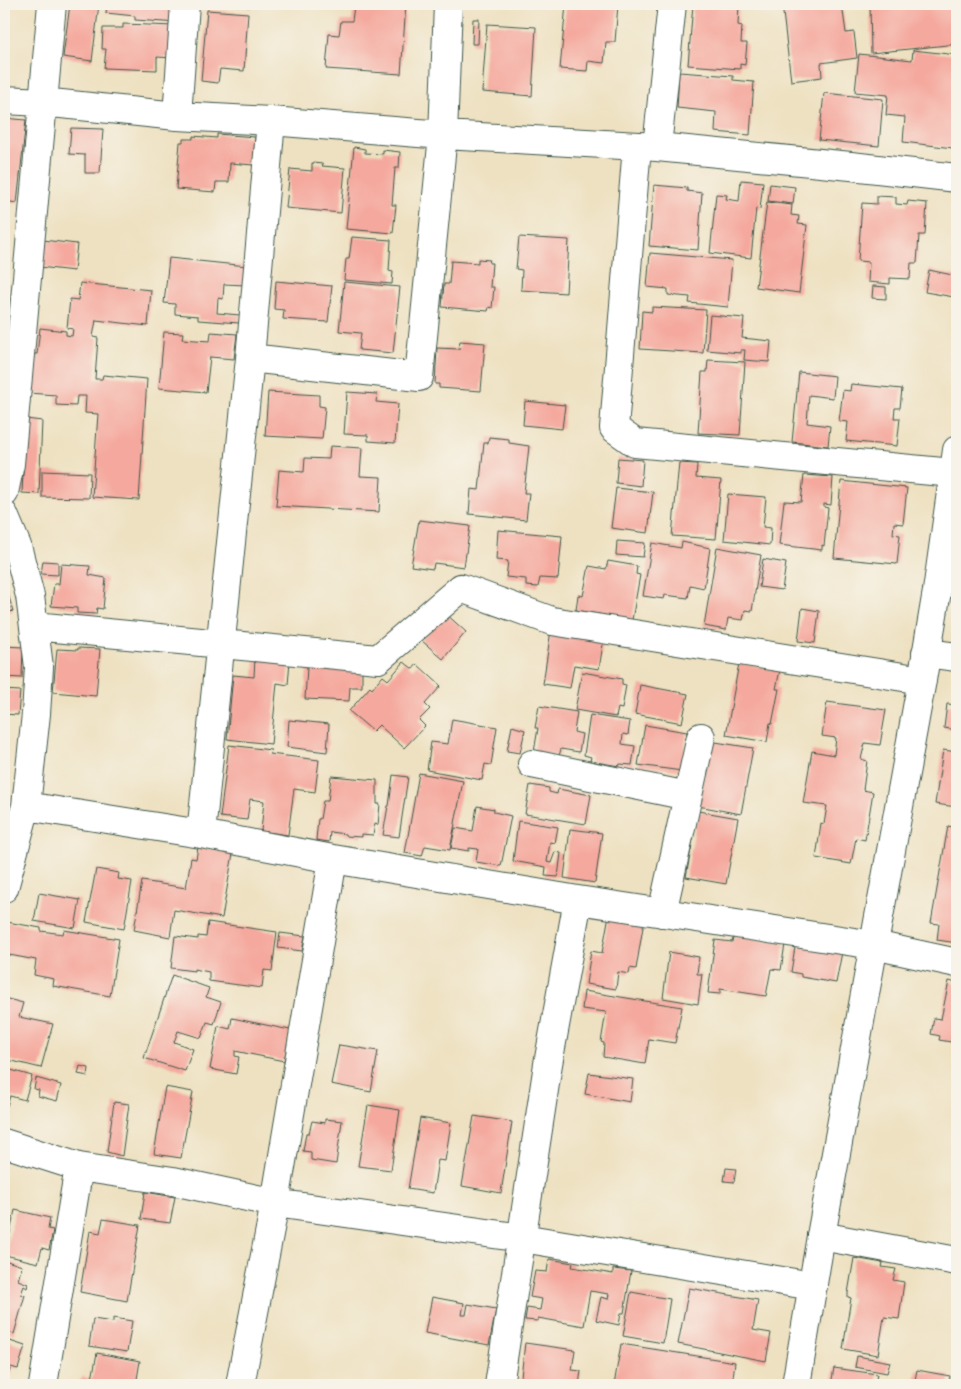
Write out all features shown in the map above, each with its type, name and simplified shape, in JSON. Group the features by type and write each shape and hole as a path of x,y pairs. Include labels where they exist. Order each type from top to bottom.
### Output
{"street":[{"path":"4,493 10,464 13,336 42,102 52,4"},
{"path":"177,116 185,4"},
{"path":"250,358 420,377 444,135 448,4"},
{"path":"672,4 647,146 614,428 635,443 955,462 937,591 922,680 821,1236 796,1385"},
{"path":"4,100 42,102 177,116 271,121 444,135 647,146 957,178"},
{"path":"201,834 250,358 271,121"},
{"path":"4,515 17,546 30,596 39,667 26,806 4,888"},
{"path":"34,626 378,659 461,588 552,621 922,680"},
{"path":"926,652 957,657"},
{"path":"662,912 701,737"},
{"path":"532,764 688,796"},
{"path":"26,806 201,834 334,859 578,900 874,945 957,963"},
{"path":"240,1385 275,1203 334,859"},
{"path":"499,1385 548,1064 578,900"},
{"path":"4,1143 79,1167 173,1181 275,1203 522,1238 813,1286"},
{"path":"43,1385 79,1167"},
{"path":"821,1236 957,1261"}],"building":[{"path":"70,4 99,4 92,61 63,57"},
{"path":"107,4 179,4 178,23 135,20 135,16 106,13"},
{"path":"250,4 250,7 232,5"},
{"path":"368,4 406,4 401,74 326,69 329,34 339,35 341,21 352,21 354,6 368,7"},
{"path":"566,4 618,4 615,42 606,42 604,63 588,61 587,71 560,69"},
{"path":"693,4 739,4 738,25 742,26 741,43 747,43 745,65 740,64 740,69 688,65"},
{"path":"782,4 842,4 846,33 854,32 857,58 821,63 822,77 791,81"},
{"path":"870,4 957,4 957,44 871,53"},
{"path":"207,10 248,13 244,71 220,69 218,83 201,81"},
{"path":"473,19 479,19 478,44 472,44"},
{"path":"123,24 175,26 174,58 157,57 157,70 104,68 106,49 102,49 103,28 123,28"},
{"path":"487,24 536,27 532,96 482,92"},
{"path":"913,50 957,55 957,111 953,148 903,142 905,117 886,115 888,95 855,92 859,54 912,60"},
{"path":"679,72 733,76 733,80 754,82 750,135 715,132 716,112 677,108"},
{"path":"824,93 883,99 879,146 819,140"},
{"path":"4,118 26,120 17,203 4,201"},
{"path":"71,128 103,129 100,173 85,173 85,155 69,154"},
{"path":"217,134 255,137 253,165 230,163 229,182 216,182 215,192 176,189 180,142 183,142 183,139 193,139 193,136 217,138"},
{"path":"354,147 365,149 365,153 383,154 383,150 400,152 399,168 395,168 392,205 396,205 393,233 346,229"},
{"path":"312,163 345,168 341,213 286,208 290,169 312,171"},
{"path":"741,180 763,182 760,209 756,208 751,258 710,253 716,194 727,195 726,199 739,201"},
{"path":"770,184 795,187 793,204 768,201"},
{"path":"654,185 687,188 687,191 702,193 698,250 649,246"},
{"path":"877,196 896,197 896,204 907,205 908,201 927,203 925,235 919,235 917,263 911,263 910,279 890,278 890,284 868,282 869,262 858,261 862,203 877,204"},
{"path":"767,202 792,205 791,215 799,216 798,224 807,225 799,293 756,287"},
{"path":"352,237 391,240 389,271 393,272 392,284 344,280 346,259 349,259"},
{"path":"519,237 569,240 566,293 521,290 522,270 516,269"},
{"path":"43,240 77,244 74,271 39,267"},
{"path":"650,253 732,260 728,307 689,303 690,297 668,295 668,289 647,287"},
{"path":"169,258 247,266 245,285 224,284 223,299 218,298 217,313 240,315 239,323 198,320 198,316 175,314 175,304 164,303"},
{"path":"478,259 490,260 489,263 492,263 490,287 494,287 492,308 489,307 488,311 442,307 444,284 449,284 451,261 478,263"},
{"path":"929,270 957,276 954,297 925,292"},
{"path":"276,281 332,286 328,322 283,319 284,310 274,309"},
{"path":"344,282 400,287 393,353 359,350 361,333 339,331"},
{"path":"80,283 151,290 148,326 96,320 93,337 98,338 95,379 102,379 103,375 147,379 139,500 92,497 98,414 85,413 86,396 77,396 76,406 56,405 56,395 28,393 32,354 37,354 40,328 66,331 66,335 72,336 73,329 67,328 70,299 78,300"},
{"path":"873,286 886,287 886,299 872,298"},
{"path":"652,307 706,310 703,353 640,349 642,311 652,312"},
{"path":"710,315 744,318 742,338 771,341 769,362 744,360 745,350 741,350 741,353 707,350"},
{"path":"164,332 183,333 182,339 210,341 211,332 237,334 234,359 210,357 206,392 159,388"},
{"path":"460,341 485,343 481,391 439,388 439,384 435,384 437,348 459,349"},
{"path":"708,360 745,362 740,435 698,433 702,372 707,372"},
{"path":"799,372 835,376 833,398 809,395 807,423 830,426 828,446 792,442"},
{"path":"851,384 902,389 900,408 895,408 894,418 900,418 897,446 846,441 848,422 839,421 843,390 850,391"},
{"path":"268,392 319,395 319,406 325,407 322,439 265,436"},
{"path":"347,392 377,394 376,402 398,404 395,443 368,441 368,435 344,434"},
{"path":"525,401 565,405 562,429 523,425"},
{"path":"26,419 42,421 39,494 22,493"},
{"path":"489,437 509,439 509,443 529,446 524,493 529,493 526,520 469,514 471,489 479,490 484,443 488,443"},
{"path":"330,446 362,448 360,476 381,477 379,512 276,506 279,470 304,472 305,458 329,459"},
{"path":"618,458 643,460 641,486 616,483"},
{"path":"679,463 697,464 696,478 721,480 716,539 672,536"},
{"path":"42,471 90,473 89,498 42,497"},
{"path":"804,475 833,477 831,505 824,504 824,507 828,508 822,550 779,545 784,501 801,502"},
{"path":"841,481 907,488 903,524 894,523 893,534 900,535 897,564 834,558"},
{"path":"616,488 653,492 648,533 611,528"},
{"path":"728,494 766,497 763,527 771,528 770,545 724,540"},
{"path":"419,520 470,526 464,567 434,563 433,569 411,566"},
{"path":"498,530 562,536 558,579 540,578 538,587 526,586 526,579 506,577 508,561 496,560"},
{"path":"617,541 645,543 643,557 616,555"},
{"path":"682,542 710,548 704,588 690,585 688,598 665,595 664,599 643,596 652,543 681,548"},
{"path":"717,547 761,555 752,611 745,610 743,620 728,618 726,630 704,626"},
{"path":"763,559 786,563 782,590 759,587"},
{"path":"43,561 58,562 58,575 41,574"},
{"path":"608,561 637,566 636,574 640,575 632,620 576,610 578,595 583,596 589,566 606,569"},
{"path":"61,564 90,566 89,575 106,578 103,609 97,608 96,614 77,613 77,608 51,606 54,584 59,584"},
{"path":"4,580 13,611 4,614"},
{"path":"802,608 819,611 815,643 798,641"},
{"path":"445,613 466,632 443,659 421,640"},
{"path":"552,623 605,632 599,669 574,665 570,688 543,684"},
{"path":"4,646 23,647 22,678 4,677"},
{"path":"78,648 100,649 96,696 53,692 57,649 78,650"},
{"path":"255,657 290,660 288,685 277,683 271,744 227,739 233,675 254,677"},
{"path":"404,662 413,669 417,664 441,686 425,704 430,709 419,720 425,726 404,748 379,725 373,731 349,711 370,687 372,689 383,676 388,680"},
{"path":"739,663 780,670 776,689 779,689 767,742 726,735"},
{"path":"362,665 362,687 350,687 349,701 305,699 307,667 330,668"},
{"path":"582,672 622,679 622,684 626,685 622,709 618,708 616,717 575,710"},
{"path":"640,685 688,694 682,723 635,714"},
{"path":"4,690 20,691 18,715 4,714"},
{"path":"827,702 886,710 880,745 865,743 861,759 867,761 863,790 873,792 865,840 856,838 851,864 816,858 821,823 824,824 827,806 803,803 812,751 834,755 836,738 822,736"},
{"path":"947,704 957,705 957,730 944,728"},
{"path":"539,706 577,712 574,732 582,734 579,752 561,749 559,756 534,752 538,728 535,728"},
{"path":"590,715 630,721 628,735 623,734 622,744 635,746 632,765 620,764 619,766 590,761 591,757 584,755"},
{"path":"452,719 497,727 491,765 485,764 482,780 427,770 431,742 448,744"},
{"path":"289,720 329,724 327,752 287,747"},
{"path":"645,725 687,732 682,771 638,765"},
{"path":"512,726 525,730 520,753 507,751"},
{"path":"709,741 753,748 741,814 698,806"},
{"path":"229,745 271,750 270,754 319,760 315,792 294,789 288,835 261,831 264,801 250,799 247,820 220,817"},
{"path":"943,750 957,752 957,807 935,804"},
{"path":"419,773 463,781 450,850 425,846 422,856 405,853"},
{"path":"393,775 408,777 399,837 383,835"},
{"path":"331,776 377,780 377,804 380,804 378,825 375,824 373,835 361,834 361,837 346,836 345,834 330,832 329,842 316,840 318,819 320,819 323,801 328,801"},
{"path":"530,785 549,788 549,792 557,794 558,789 591,795 586,824 525,814"},
{"path":"477,806 494,809 494,812 511,816 501,866 476,862 478,849 469,848 469,851 451,848 455,828 473,831"},
{"path":"698,811 738,818 726,884 686,877"},
{"path":"518,821 558,827 555,843 550,842 547,862 551,863 555,852 561,853 558,877 545,876 546,867 513,861"},
{"path":"948,826 957,828 957,943 937,940 939,924 931,923"},
{"path":"570,829 602,833 595,883 564,878"},
{"path":"198,847 233,853 222,918 174,910 170,937 134,930 142,881 186,888 191,858 196,859"},
{"path":"96,869 119,873 118,879 132,881 124,929 86,922"},
{"path":"39,893 80,900 75,928 34,921"},
{"path":"609,915 644,921 636,969 630,968 629,974 618,972 616,989 586,984 591,951 602,953"},
{"path":"7,922 41,928 41,931 63,934 64,930 119,939 110,996 53,986 54,979 34,975 36,960 4,954"},
{"path":"208,922 277,932 272,971 264,970 262,988 209,981 209,972 171,968 175,936 198,939 198,936 206,937"},
{"path":"280,933 305,936 302,951 278,948"},
{"path":"734,936 785,944 781,970 771,969 766,996 720,989 720,994 708,993 715,940 732,942"},
{"path":"802,945 842,952 836,983 801,977 801,974 791,972 795,947 802,948"},
{"path":"669,952 699,957 697,974 702,974 698,1004 663,998"},
{"path":"172,975 209,988 206,997 221,1002 214,1024 207,1022 201,1038 178,1031 174,1042 193,1049 185,1071 144,1058"},
{"path":"949,981 957,983 957,1043 939,1040 940,1036 931,1034 934,1018 941,1019"},
{"path":"584,991 682,1007 675,1043 649,1039 645,1064 603,1057 604,1043 601,1042 606,1012 582,1009"},
{"path":"4,998 23,1003 19,1017 53,1024 41,1068 4,1059"},
{"path":"232,1018 290,1030 284,1061 235,1051 235,1056 239,1057 236,1074 210,1069 218,1026 230,1029"},
{"path":"339,1045 378,1051 371,1092 331,1084"},
{"path":"80,1066 89,1068 88,1076 78,1074"},
{"path":"4,1068 32,1076 25,1100 10,1096 4,1116"},
{"path":"589,1073 633,1079 630,1102 585,1094"},
{"path":"36,1078 61,1085 57,1101 38,1096 39,1090 34,1089"},
{"path":"165,1087 193,1092 181,1158 154,1154"},
{"path":"114,1102 129,1104 122,1156 107,1152"},
{"path":"368,1105 400,1110 391,1170 358,1166"},
{"path":"474,1116 512,1122 501,1193 462,1186"},
{"path":"420,1118 451,1123 445,1161 438,1160 433,1193 408,1189"},
{"path":"325,1119 342,1121 336,1164 311,1160 311,1152 303,1151 306,1133 309,1133 312,1121 325,1123"},
{"path":"726,1168 736,1169 734,1182 724,1181"},
{"path":"145,1192 175,1197 170,1223 141,1219"},
{"path":"15,1210 50,1218 48,1229 53,1230 49,1250 42,1248 38,1263 5,1255"},
{"path":"103,1219 140,1225 127,1301 80,1292 90,1231 100,1233"},
{"path":"854,1258 883,1263 882,1267 896,1269 893,1280 904,1282 899,1319 884,1317 878,1355 843,1349 851,1298 848,1297 848,1293"},
{"path":"549,1259 573,1263 572,1267 613,1274 613,1269 631,1271 624,1313 621,1313 619,1325 596,1320 601,1297 608,1299 609,1294 590,1291 584,1326 538,1318 538,1321 525,1320 527,1308 540,1310 542,1299 530,1297 535,1271 547,1272"},
{"path":"4,1260 22,1266 18,1280 28,1284 27,1288 24,1286 21,1294 25,1295 14,1334 4,1330"},
{"path":"689,1288 758,1300 753,1330 771,1333 766,1361 678,1344"},
{"path":"631,1292 670,1299 663,1343 623,1336"},
{"path":"432,1297 464,1303 462,1315 466,1315 468,1304 496,1309 489,1345 425,1333"},
{"path":"113,1318 132,1321 127,1352 89,1346 93,1319 113,1322"},
{"path":"4,1339 25,1346 18,1369 11,1367 5,1384 4,1384"},
{"path":"525,1343 575,1350 572,1370 581,1371 579,1385 520,1385"},
{"path":"621,1344 735,1362 732,1385 614,1385"},
{"path":"97,1353 140,1361 136,1385 81,1385 82,1377 92,1379"},
{"path":"857,1356 890,1362 887,1373 855,1367"},
{"path":"834,1368 877,1374 875,1385 831,1385"},
{"path":"917,1370 950,1376 949,1385 914,1385"}]}
